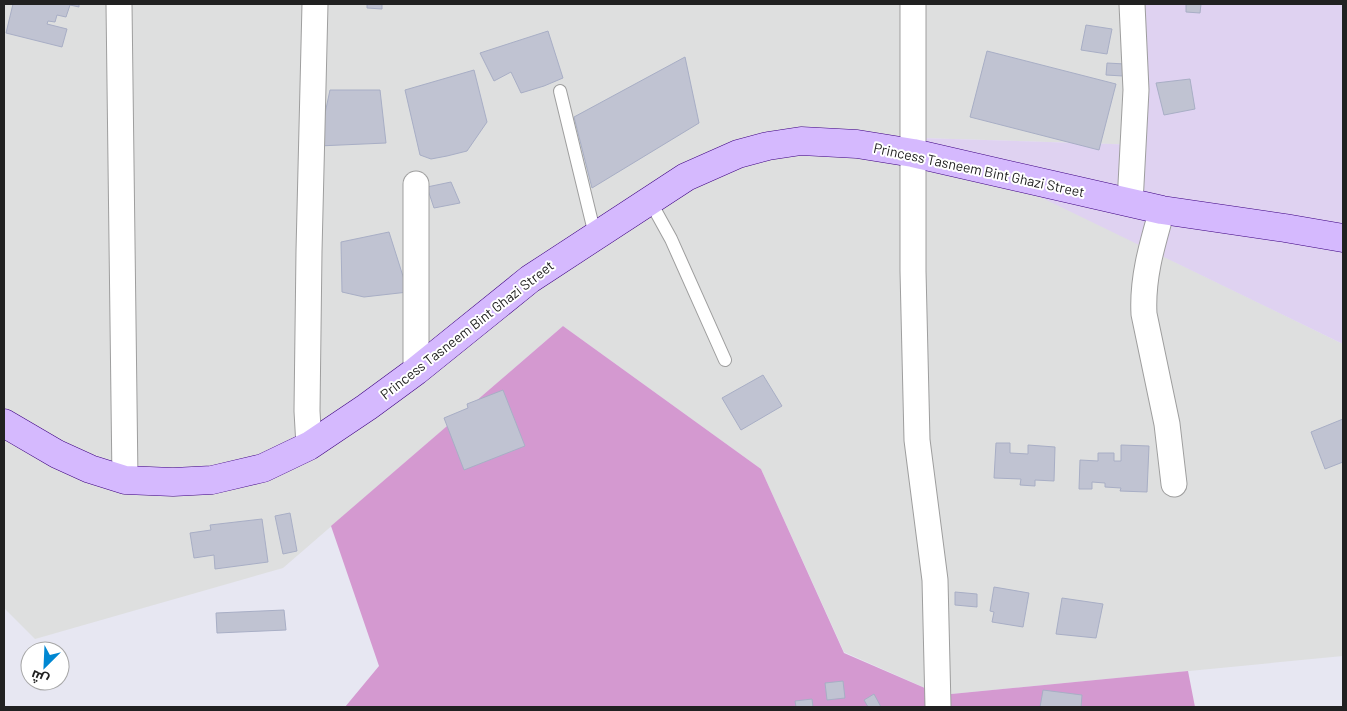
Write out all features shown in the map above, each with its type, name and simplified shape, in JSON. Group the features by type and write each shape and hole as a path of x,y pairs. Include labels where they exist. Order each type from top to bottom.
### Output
{"main road":[{"name":"Princess Tasneem Bint Ghazi Street","path":"4,422 57,454 90,469 125,480 173,482 212,480 263,468 309,446 366,407 416,371 530,279 686,177 738,154 768,146 801,141 857,144 913,153 1162,210 1343,238"}],"street":[{"path":"119,4 125,480"},
{"path":"309,446 307,411 308,311 315,4"},
{"path":"913,4 913,271 917,440 935,580 938,707"},
{"path":"1130,203 1136,90 1132,4"},
{"path":"416,184 416,371"},
{"path":"1162,210 1144,279 1143,300 1144,314 1167,424 1174,484"}],"lane":[{"path":"560,91 595,235"},
{"path":"650,201 670,238 725,360"}],"shaded area":[{"path":"4,4 1130,4 1144,145 921,138 1343,344 1343,656 941,695 844,652 761,469 563,326 283,568 35,639 4,608"},
{"path":"1130,4 1343,4 1343,344 919,138 1143,145"},
{"path":"563,326 761,469 844,653 941,695 1188,671 1195,707 345,707 379,666 331,526"}],"building":[{"path":"13,4 79,4 79,7 70,5 66,17 57,15 55,22 48,21 47,24 67,29 62,47 6,33"},
{"path":"367,4 382,4 382,9 367,8"},
{"path":"1186,4 1201,4 1200,13 1186,12"},
{"path":"1086,25 1112,29 1107,54 1081,50"},
{"path":"548,31 563,78 521,93 511,72 494,81 480,53"},
{"path":"987,51 1116,84 1099,150 970,117"},
{"path":"685,57 699,123 592,188 574,117"},
{"path":"1107,63 1125,64 1123,76 1106,75"},
{"path":"474,70 487,122 467,151 431,159 420,155 405,90"},
{"path":"1190,79 1195,109 1164,115 1156,83"},
{"path":"330,90 380,90 386,143 318,146"},
{"path":"451,182 460,203 434,208 427,187"},
{"path":"389,232 408,292 364,297 342,292 341,242"},
{"path":"763,375 782,406 741,430 722,398"},
{"path":"503,390 525,446 464,470 444,418 468,408 467,404"},
{"path":"1343,419 1343,462 1325,469 1311,432"},
{"path":"996,443 1010,443 1010,453 1028,454 1028,445 1055,447 1054,481 1035,480 1035,486 1020,485 1021,479 994,478"},
{"path":"1121,445 1149,446 1147,492 1120,491 1121,488 1105,487 1105,483 1092,482 1092,489 1079,489 1080,460 1098,461 1098,453 1114,453 1114,461 1121,461"},
{"path":"290,513 297,551 283,554 275,516"},
{"path":"262,519 268,562 215,569 214,555 194,558 190,533 211,530 210,525"},
{"path":"994,587 1029,593 1023,627 992,622 994,612 990,611"},
{"path":"955,592 977,594 977,607 955,605"},
{"path":"1062,598 1103,604 1096,638 1056,634"},
{"path":"284,610 286,630 217,633 216,613"},
{"path":"843,681 845,698 827,700 825,683"},
{"path":"1043,690 1082,695 1081,707 1040,707"},
{"path":"874,694 881,707 868,707 864,700"},
{"path":"812,699 813,707 796,707 795,701"}]}
